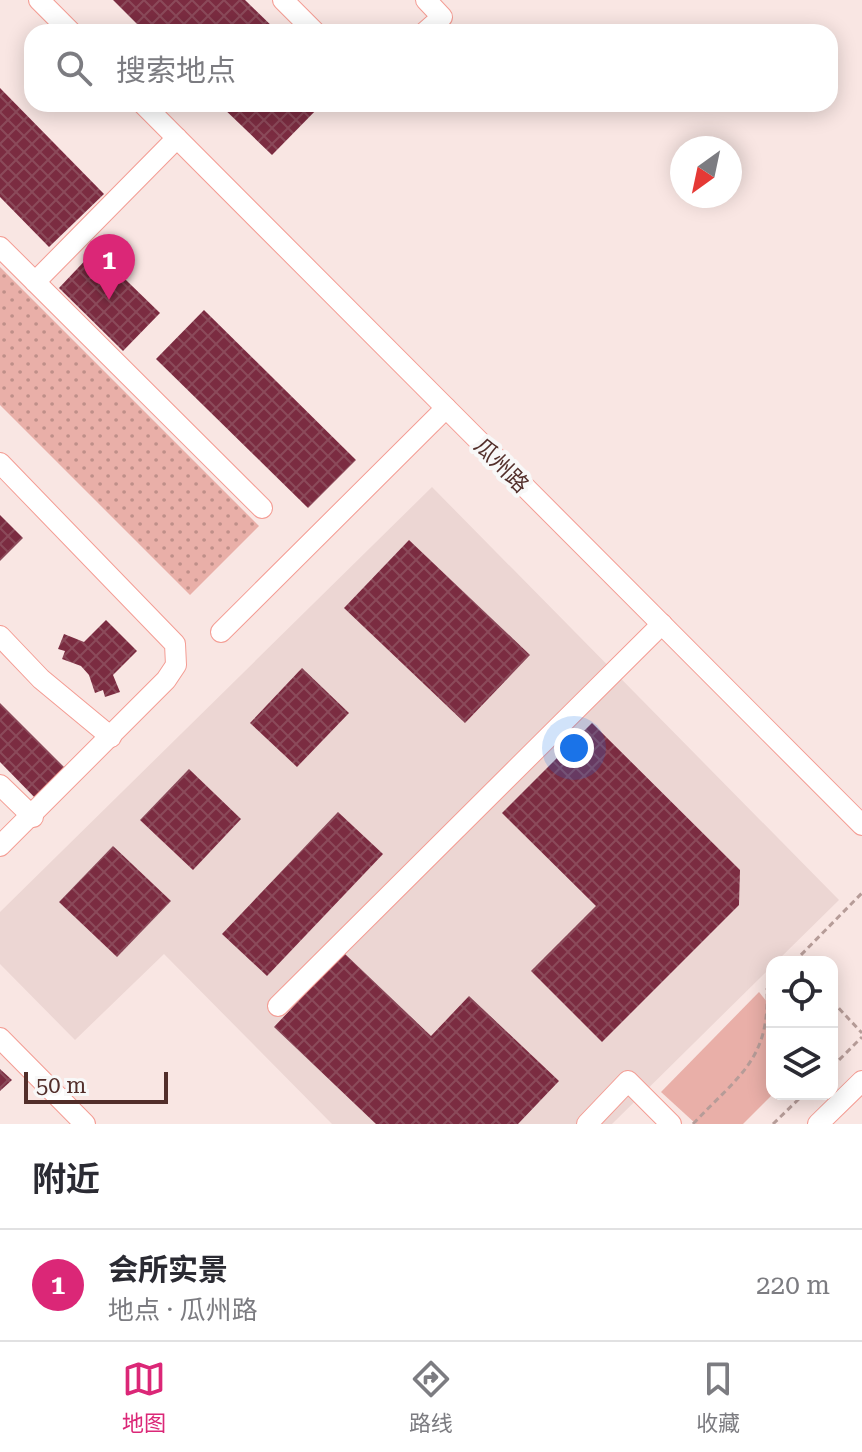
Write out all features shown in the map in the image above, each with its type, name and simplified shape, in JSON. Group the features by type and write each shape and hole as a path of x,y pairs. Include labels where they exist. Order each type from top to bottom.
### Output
{"street":[{"path":"39,0 63,24"},
{"path":"283,0 307,24"},
{"path":"426,0 442,17 434,24"},
{"name":"瓜州路","path":"151,112 862,825"},
{"path":"35,282 177,138"},
{"path":"0,247 262,508"},
{"path":"221,632 446,408"},
{"path":"0,463 175,644 176,665 166,680 111,737 33,817 0,846"},
{"path":"278,1006 662,624"},
{"path":"0,636 41,679 111,737"},
{"path":"0,785 33,817"},
{"path":"0,1038 85,1124"},
{"path":"587,1124 628,1081 671,1124"},
{"path":"818,1124 862,1081"}],"path":[{"path":"800,956 862,893"},
{"path":"838,1008 862,1035 838,1061"},
{"path":"693,1124 756,1055 766,1036 766,1028"},
{"path":"773,1124 798,1100"}],"shaded area":[{"path":"0,267 259,526 190,595 0,405"},
{"path":"432,487 839,900 782,956 766,956 766,972 612,1124 332,1124 164,954 75,1040 0,964 0,912"},
{"path":"759,992 766,1001 767,1100 743,1124 696,1124 661,1092"}],"building":[{"path":"113,0 245,0 270,24 137,24"},
{"path":"0,88 104,194 49,247 0,197"},
{"path":"227,112 314,112 272,155"},
{"path":"95,250 160,313 123,351 59,288"},
{"path":"204,310 356,460 308,508 156,359"},
{"path":"0,515 23,538 0,561"},
{"path":"409,540 530,655 465,723 344,608"},
{"path":"106,620 137,651 113,675 120,692 105,697 103,690 95,693 89,675 81,666 62,659 65,651 58,649 64,634 84,642"},
{"path":"302,668 349,713 297,767 250,723"},
{"path":"0,703 70,773 40,803 0,762"},
{"path":"592,723 740,870 739,905 602,1042 531,971 596,906 502,813"},
{"path":"189,769 241,819 193,870 140,820"},
{"path":"338,812 383,854 267,976 222,934"},
{"path":"113,846 171,901 117,957 59,902"},
{"path":"344,953 431,1036 469,996 559,1081 518,1124 376,1124 274,1027"},
{"path":"0,1069 12,1080 0,1091"}],"place":[{"name":"会所实景","path":"109,300"}]}
